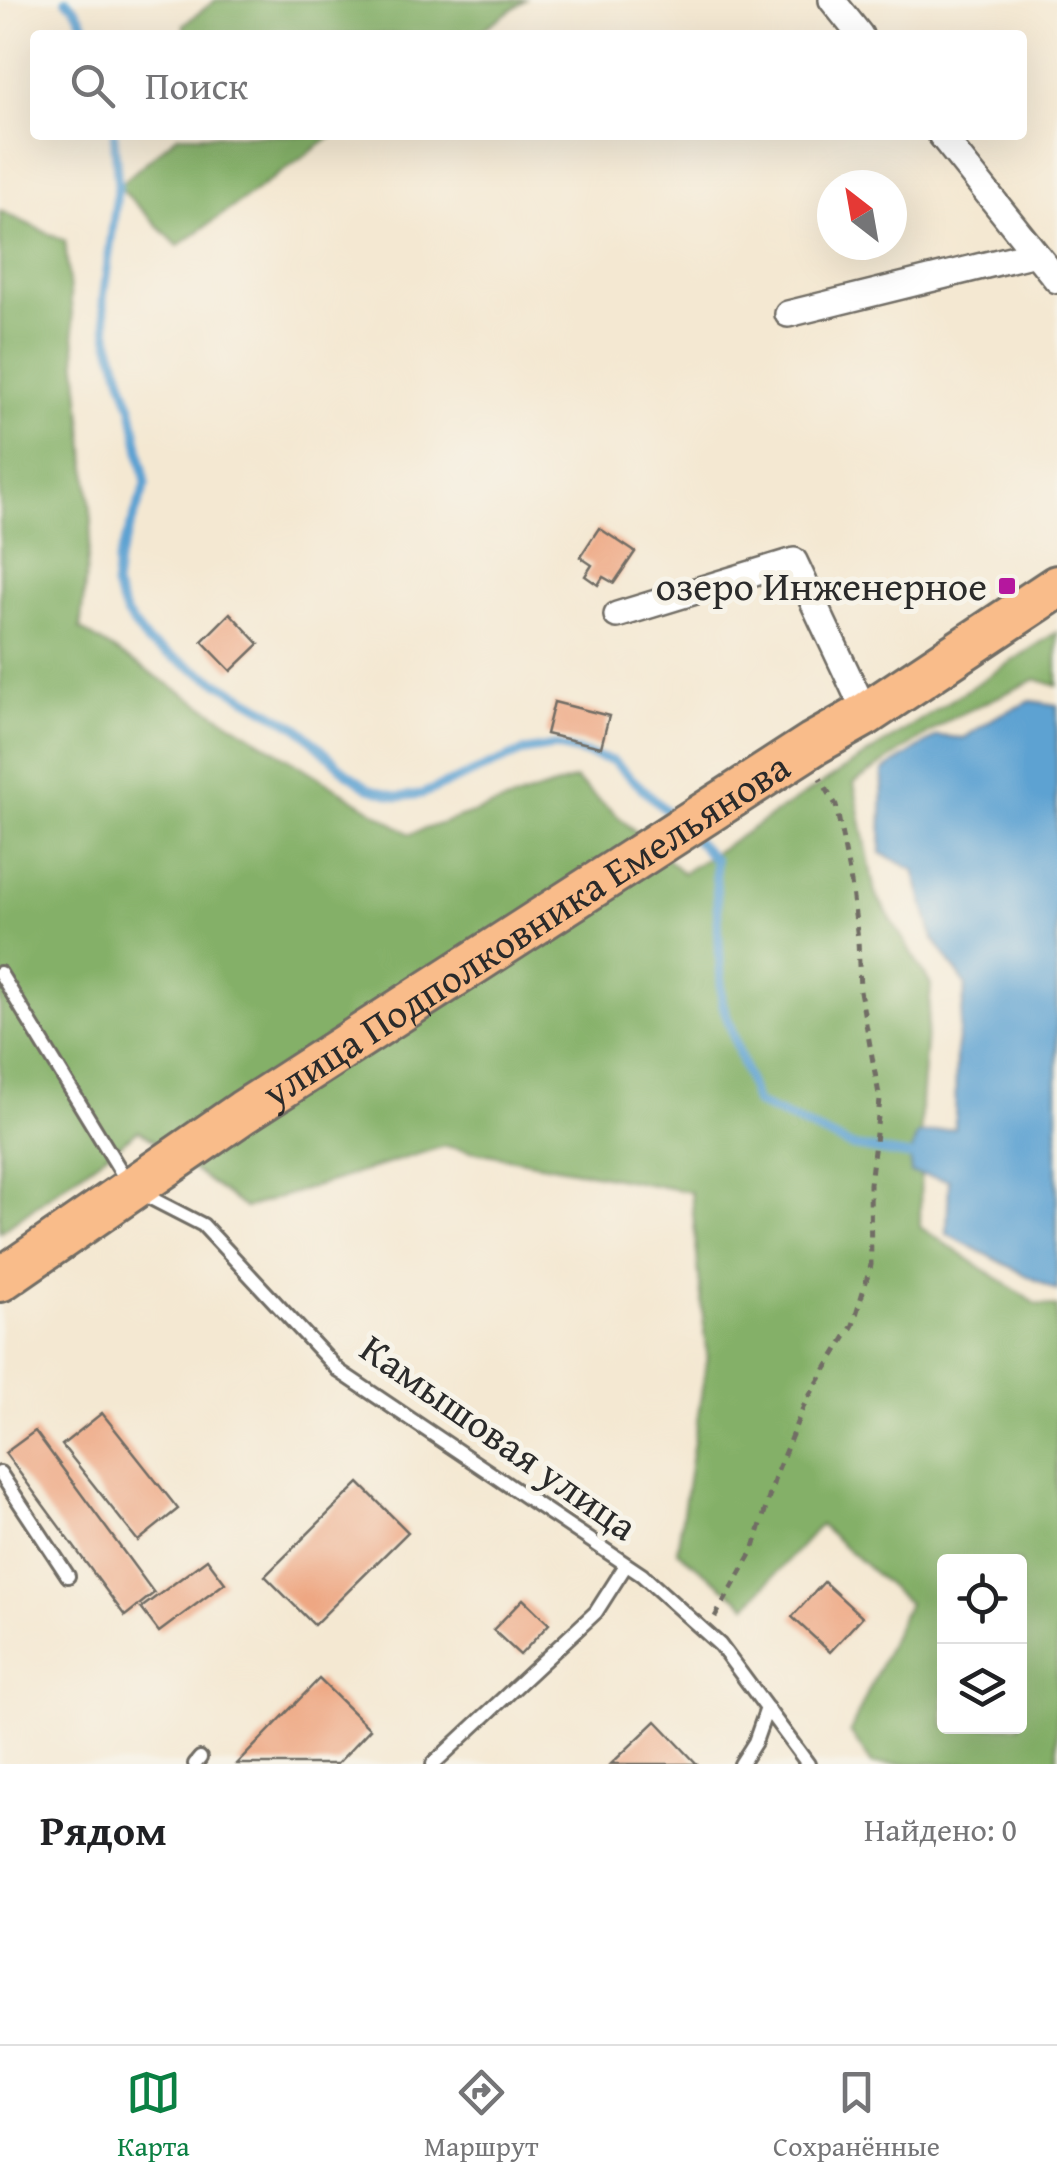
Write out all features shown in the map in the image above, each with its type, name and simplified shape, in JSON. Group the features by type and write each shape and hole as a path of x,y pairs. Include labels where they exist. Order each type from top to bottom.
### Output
{"main road":[{"name":"улица Подполковника Емельянова","path":"0,1280 242,1112 866,714 1057,586"}],"street":[{"path":"832,0 856,30"},
{"path":"944,140 1057,280"},
{"path":"788,314 1036,253"},
{"path":"616,615 794,561 866,714"}],"lane":[{"path":"0,973 131,1188"},
{"name":"Камышовая улица","path":"131,1188 203,1225 340,1370 626,1565 706,1633 720,1645 808,1764"},
{"path":"0,1473 68,1576"},
{"path":"433,1764 596,1612 626,1565"},
{"path":"741,1764 755,1742 766,1708"}],"path":[{"path":"706,1633 754,1551 776,1474 804,1403 853,1324 872,1264 870,1184 880,1100 860,992 851,883 836,805 804,751"}],"green space":[{"path":"216,0 525,0 482,30 184,30 184,24"},
{"path":"172,140 327,140 178,246 118,186"},
{"path":"0,211 65,241 92,522 80,629 410,834 575,779 683,873 1057,632 1057,686 1036,679 950,719 854,783 875,893 931,985 921,1102 920,1227 1036,1304 1057,1307 1057,1764 872,1764 850,1732 908,1603 820,1525 747,1605 677,1551 707,1357 691,1192 444,1146 245,1208 139,1130 0,1232"}],"water":[{"path":"1031,701 1057,705 1057,1291 947,1234 949,1180 911,1173 910,1156 917,1135 955,1128 956,1052 966,985 933,938 914,870 881,853 883,771 937,736 964,738 997,716"}],"building":[{"path":"599,528 635,552 614,583 603,577 598,585 585,576 592,565 580,557"},
{"path":"230,613 259,644 231,671 202,641"},
{"path":"554,702 609,716 601,747 546,734"},
{"path":"102,1413 178,1509 138,1541 62,1445"},
{"path":"35,1431 154,1593 125,1616 5,1453"},
{"path":"359,1483 408,1532 314,1625 265,1576"},
{"path":"207,1559 225,1583 159,1632 141,1608"},
{"path":"824,1582 862,1617 830,1652 792,1617"},
{"path":"523,1599 549,1624 520,1655 493,1630"},
{"path":"319,1679 370,1729 337,1764 237,1764"},
{"path":"656,1721 697,1764 611,1764"}],"waterway":[{"path":"66,0 87,30"},
{"path":"114,140 118,186 103,300 109,339 132,409 146,484 118,561 115,587 126,614 148,643 299,728 369,788 398,797 422,794 525,751 554,746 613,761 674,818"},
{"path":"692,836 715,860 722,1002 756,1103 851,1146 910,1156"}],"place":[{"name":"озеро Инженерное","path":"1007,586"}]}
